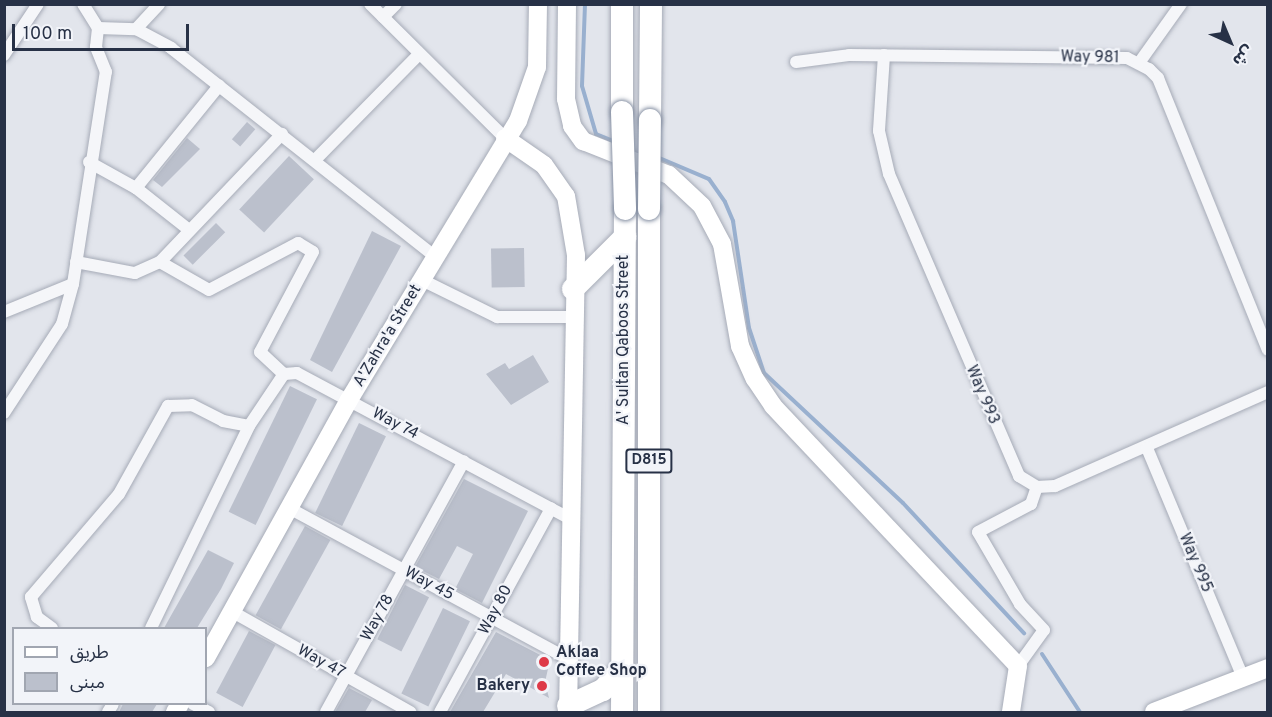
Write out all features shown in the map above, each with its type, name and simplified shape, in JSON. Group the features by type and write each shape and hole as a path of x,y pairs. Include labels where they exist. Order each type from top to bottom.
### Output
{"highway":[{"name":"A' Sultan Qaboos Street","path":"622,4 625,209 622,712"},
{"name":"A' Sultan Qaboos Street","path":"649,712 651,4"},
{"path":"573,289 624,237"},
{"path":"568,709 603,690 623,666"}],"street":[{"path":"4,55 38,4"},
{"path":"4,413 62,324 73,284 89,162 106,72 96,47 98,28 83,4"},
{"path":"136,29 159,4"},
{"path":"370,4 505,138 544,165 566,196 576,255 572,317 568,709"},
{"path":"383,17 396,4"},
{"name":"A'Zahra'a Street","path":"207,656 349,400 505,138 519,121 537,67 538,4"},
{"path":"567,4 566,99 583,141 669,175 702,206 722,244 740,346 761,390 1018,666"},
{"path":"1139,63 1180,4"},
{"path":"98,28 136,29 171,48 436,257"},
{"path":"315,160 419,54"},
{"name":"Way 981","path":"795,62 884,55 1127,58 1139,63 1158,78 1268,350"},
{"name":"Way 993","path":"884,55 879,131 889,174 1011,464 1037,487"},
{"path":"136,188 219,86"},
{"path":"76,262 135,273 160,262 188,229 282,134"},
{"path":"89,162 136,188 188,229"},
{"name":"Way 74","path":"160,262 209,290 298,243 313,252 260,352 284,374 297,373 569,518"},
{"path":"422,280 497,317 572,317"},
{"path":"4,312 73,284"},
{"path":"151,627 249,426 284,374"},
{"path":"1011,712 1018,666 1044,630 1020,604 978,532 1031,504 1037,487 1055,486 1147,448 1268,393"},
{"path":"51,627 37,617 31,597 119,494 168,406 192,405 223,421 249,426"},
{"name":"Way 995","path":"1147,448 1243,678"},
{"name":"Way 78","path":"326,712 464,461"},
{"name":"Way 45","path":"289,508 570,660"},
{"name":"Way 80","path":"440,712 551,508"},
{"name":"Way 47","path":"231,611 410,712"},
{"path":"1154,712 1268,668"},
{"path":"195,705 209,712"}],"building":[{"path":"247,122 255,129 240,147 232,139"},
{"path":"187,138 200,149 162,187 153,180"},
{"path":"289,156 314,179 264,233 239,209"},
{"path":"216,223 225,232 193,265 183,256"},
{"path":"372,231 401,246 332,372 310,360"},
{"path":"524,248 525,287 492,288 491,249"},
{"path":"533,355 549,382 511,405 486,374 505,363 509,369"},
{"path":"290,386 317,399 256,525 229,512"},
{"path":"359,423 386,436 342,526 315,513"},
{"path":"464,479 528,511 482,603 455,589 473,554 457,546 439,579 415,567"},
{"path":"305,526 330,540 281,629 256,615"},
{"path":"208,550 234,563 198,627 165,627"},
{"path":"405,585 429,597 401,652 377,639"},
{"path":"443,608 470,621 428,707 401,693"},
{"path":"249,631 275,645 243,707 216,693"},
{"path":"496,632 550,660 545,682 549,698 506,674 483,712 450,712"},
{"path":"349,688 372,700 365,712 335,712"},
{"path":"122,705 156,705 152,712 119,712"}],"waterway":[{"path":"585,4 582,86 596,134 616,142"},
{"path":"657,157 709,179 725,202 733,221 749,328 764,373 903,503 1024,633"},
{"path":"1042,654 1080,712"}],"place":[{"name":"Aklaa Coffee Shop","path":"544,662"},
{"name":"Bakery","path":"542,686"}]}
